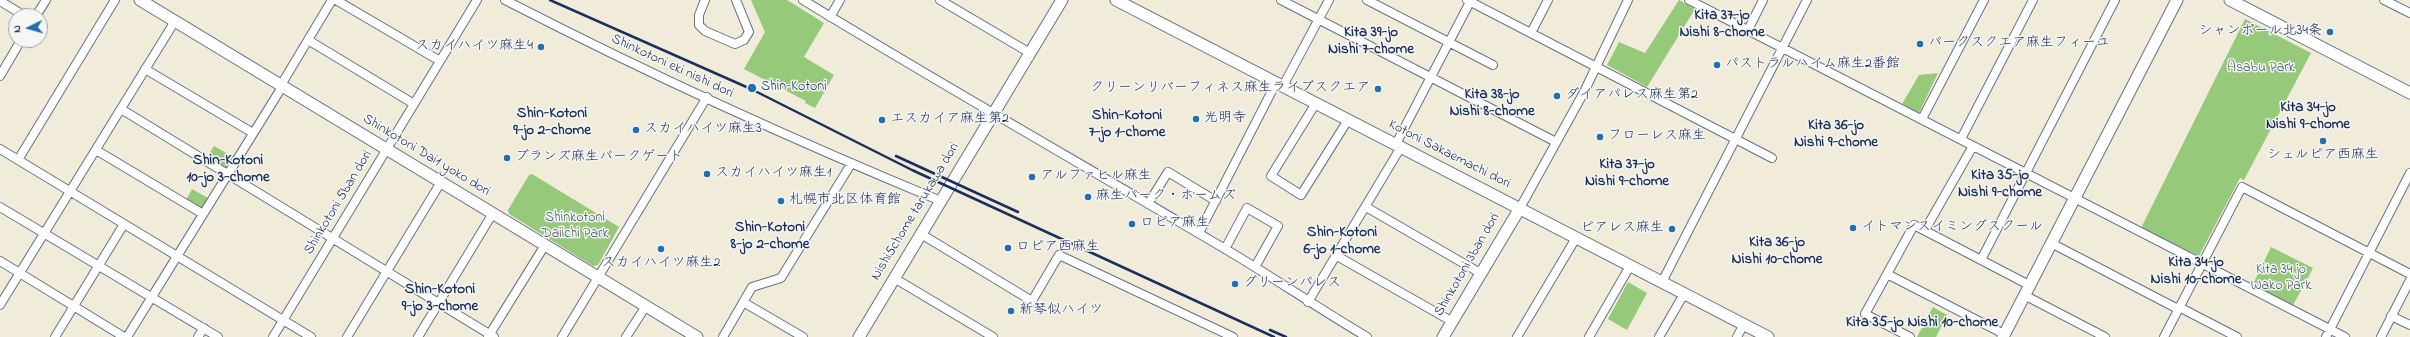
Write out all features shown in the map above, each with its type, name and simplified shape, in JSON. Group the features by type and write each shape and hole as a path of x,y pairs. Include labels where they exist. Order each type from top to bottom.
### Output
{"street":[{"path":"18,160 115,0"},
{"name":"Shinkotoni Dai1 yoko dori","path":"140,0 697,337"},
{"path":"127,337 253,133 332,0"},
{"path":"336,0 440,61"},
{"name":"Shinkotoni 5ban dori","path":"273,337 477,0"},
{"name":"Shinkotoni eki nishi dori","path":"505,0 580,39 851,164 941,201"},
{"path":"705,0 699,15 699,25 705,31 735,44 744,40 749,32 736,0"},
{"path":"803,0 993,114 1199,233 1308,302 1367,337"},
{"path":"830,17 840,0"},
{"path":"940,0 1030,53"},
{"name":"Nishi5chome tarukawa dori","path":"859,337 1062,0"},
{"name":"Kotoni Sakaemachi dori","path":"1116,0 1768,337"},
{"path":"1281,0 1556,142"},
{"path":"1199,233 1280,84 1329,0"},
{"path":"1367,0 1493,65"},
{"path":"1531,33 1548,0"},
{"path":"1520,208 1596,67 1628,0"},
{"path":"1689,0 1704,3 1748,30 1782,48 2202,264 2328,333 2344,337"},
{"path":"1748,30 1763,0"},
{"path":"1662,282 1807,0"},
{"path":"1922,119 1984,0"},
{"path":"1961,139 2034,0"},
{"path":"1982,260 2115,0"},
{"path":"1887,274 2004,335 2176,0"},
{"path":"2230,0 2410,93"},
{"path":"2384,0 2410,13"},
{"path":"0,1 12,8"},
{"path":"1308,302 1366,207 1398,146 1469,1 1772,158"},
{"path":"0,306 175,21"},
{"path":"308,40 414,104"},
{"path":"0,76 17,48"},
{"path":"146,69 253,133"},
{"path":"562,337 707,97"},
{"path":"1316,103 1271,176 1301,195 1348,120"},
{"path":"121,109 386,270 490,336 545,245"},
{"path":"1925,230 1973,146"},
{"path":"0,149 310,337"},
{"path":"96,150 203,214"},
{"path":"723,337 752,287 781,278 851,164"},
{"path":"1148,204 1168,172 1216,201"},
{"path":"2328,333 2410,173"},
{"path":"347,337 386,270 441,182"},
{"path":"2164,337 2242,187 2410,274"},
{"path":"0,207 150,298 218,337"},
{"path":"1366,207 1482,274"},
{"path":"1225,249 1247,208 1278,226 1255,268"},
{"name":"Shinkotoni 3ban dori","path":"1443,337 1520,208"},
{"path":"418,337 493,213"},
{"path":"55,337 124,224"},
{"path":"1910,337 1865,314 1914,225 1982,260 2027,290 2105,337"},
{"path":"921,234 1032,301 1059,255 1233,337"},
{"path":"1517,337 1576,238"},
{"path":"2051,243 2237,337"},
{"path":"1337,256 1453,322"},
{"path":"0,262 124,337"},
{"path":"1589,337 1630,266"},
{"path":"894,278 993,337"},
{"path":"2381,337 2410,280"},
{"path":"1659,337 1684,294"},
{"path":"743,302 803,337"},
{"path":"626,337 646,306"},
{"path":"2391,316 2410,325"},
{"path":"1737,337 1744,324"},
{"path":"198,337 204,328"},
{"path":"1212,337 1216,329"}],"green space":[{"path":"751,0 787,0 824,23 804,57 834,75 815,108 805,103 806,101 744,69 765,32"},
{"path":"1679,0 1695,9 1647,87 1607,65 1619,42 1645,53"},
{"name":"Asabu Park","path":"2245,19 2311,53 2244,180 2240,178 2199,256 2141,228"},
{"path":"1938,73 1919,113 1902,104 1919,75"},
{"path":"214,146 233,157 226,169 207,157"},
{"name":"Shinkotoni Daiichi Park","path":"532,174 619,227 598,265 593,266 509,214 508,210 529,175"},
{"path":"192,189 208,198 202,210 186,200"},
{"name":"Kita 34 jo Wako Park","path":"2271,247 2313,268 2290,311 2250,290"},
{"path":"1628,282 1647,293 1627,330 1608,319"},
{"path":"1933,307 1947,315 1936,337 1917,337"}],"railway":[{"path":"550,0 751,89 912,170 1274,337"},
{"path":"896,156 1018,212"},
{"path":"1270,330 1286,337"}],"place":[{"name":"シャンボール北34条","path":"2330,32"},
{"name":"パークスクエア麻生フィーユ","path":"1920,44"},
{"name":"スカイハイツ麻生4","path":"541,47"},
{"name":"パストラルハイム麻生2番館","path":"1717,65"},
{"name":"Shin-Kotoni","path":"752,88"},
{"name":"クリーンリバーフィネス麻生ライブスクエア","path":"1378,89"},
{"name":"ダイアパレス麻生第2","path":"1557,96"},
{"name":"光明寺","path":"1196,119"},
{"name":"エスカイア麻生第2","path":"882,120"},
{"name":"スカイハイツ麻生3","path":"636,130"},
{"name":"フローレス麻生","path":"1600,137"},
{"name":"シェルピア西麻生","path":"2323,141"},
{"name":"ブランズ麻生パークゲート","path":"507,158"},
{"name":"スカイハイツ麻生1","path":"707,174"},
{"name":"アルファヒル麻生","path":"1032,177"},
{"name":"麻生パーク・ホームズ","path":"1088,197"},
{"name":"札幌市北区体育館","path":"781,201"},
{"name":"ロピア麻生","path":"1132,224"},
{"name":"イトマンスイミングスクール","path":"1853,228"},
{"name":"ピアレス麻生","path":"1672,229"},
{"name":"ロピア西麻生","path":"1008,248"},
{"name":"スカイハイツ麻生2","path":"661,249"},
{"name":"グリーンパレス","path":"1235,284"},
{"name":"新琴似ハイツ","path":"1011,311"}],"district":[{"name":"Kita 37-jo Nishi 8-chome","path":"1722,26"},
{"name":"Kita 39-jo Nishi 7-chome","path":"1371,42"},
{"name":"Kita 38-jo Nishi 8-chome","path":"1492,104"},
{"name":"Kita 34-jo Nishi 9-chome","path":"2308,118"},
{"name":"Shin-Kotoni 9-jo 2-chome","path":"552,124"},
{"name":"Shin-Kotoni 7-jo 1-chome","path":"1127,126"},
{"name":"Kita 36-jo Nishi 9-chome","path":"1836,136"},
{"name":"Shin-Kotoni 10-jo 3-chome","path":"228,170"},
{"name":"Kita 37-jo Nishi 9-chome","path":"1627,174"},
{"name":"Kita 35-jo Nishi 9-chome","path":"2000,186"},
{"name":"Shin-Kotoni 8-jo 2-chome","path":"770,238"},
{"name":"Shin-Kotoni 6-jo 1-chome","path":"1342,242"},
{"name":"Kita 36-jo Nishi 10-chome","path":"1777,252"},
{"name":"Kita 34-jo Nishi 10-chome","path":"2196,272"},
{"name":"Shin-Kotoni 9-jo 3-chome","path":"440,300"},
{"name":"Kita 35-jo Nishi 10-chome","path":"1922,324"}]}
